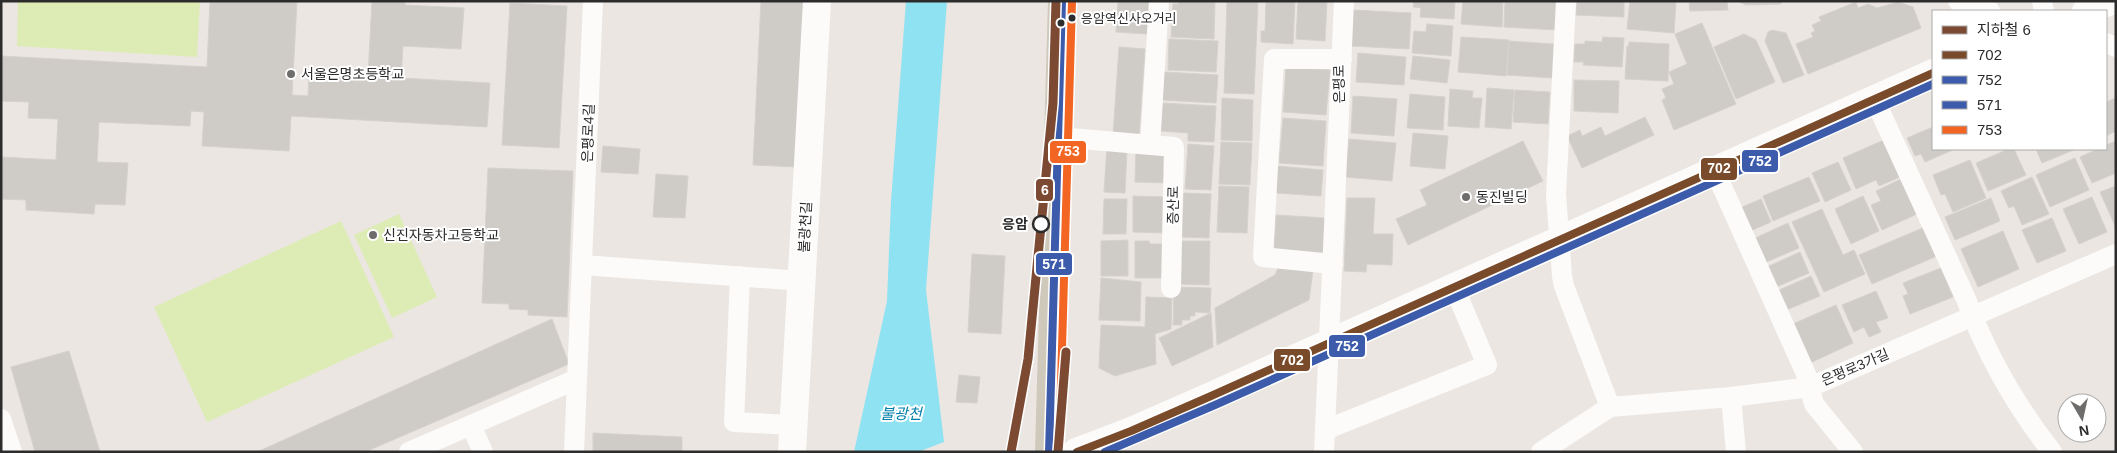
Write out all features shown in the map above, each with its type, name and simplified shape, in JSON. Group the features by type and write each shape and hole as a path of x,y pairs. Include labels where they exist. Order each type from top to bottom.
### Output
{"main road":[{"name":"불광천길","path":"792,452 817,1"},
{"path":"1049,452 1062,1"},
{"path":"2088,10 2111,1"},
{"path":"1076,452 1131,431 1932,73"}],"street":[{"name":"은평로4길","path":"574,452 593,1"},
{"path":"1150,145 1159,1"},
{"path":"1342,59 1344,1"},
{"path":"1566,1 1556,194 1558,239 1564,286 1610,407"},
{"path":"1958,1 1987,10"},
{"name":"은평로","path":"1324,452 1333,264 1342,59 1274,59 1264,257 1333,264"},
{"path":"1874,98 1979,333 2033,427 2052,452"},
{"name":"증산로","path":"1058,137 1174,147 1171,288"},
{"path":"1715,171 1806,374 1814,404 1853,452"},
{"name":"은평로3가길","path":"1541,452 1610,407 1731,397 1810,387 2116,254"},
{"path":"582,265 802,281"},
{"path":"740,276 734,422 792,425"},
{"path":"1325,430 1487,365 1454,287"},
{"path":"409,452 577,379"},
{"path":"1731,397 1736,452"},
{"path":"1,419 12,452"},
{"path":"471,425 483,452"}],"green space":[{"path":"18,1 200,1 197,57 17,46"},
{"path":"399,214 437,297 392,318 354,235"},
{"path":"341,221 394,337 207,422 154,307"}],"water":[{"name":"불광천","path":"906,1 947,1 926,290 944,442 918,452 854,452 887,301 891,201"}],"building":[{"path":"210,1 297,1 292,95 308,96 309,73 368,76 372,1 405,1 405,5 464,8 461,49 403,46 401,78 490,83 487,127 291,116 289,151 202,146 204,112 191,111 190,126 99,122 97,162 128,163 125,205 95,204 94,214 26,210 26,200 1,199 1,157 56,160 58,119 28,118 29,102 1,101 1,56 207,67"},
{"path":"761,1 805,1 797,167 753,165"},
{"path":"1118,1 1149,2 1147,34 1116,32"},
{"path":"1178,1 1215,1 1214,39 1171,37 1173,4 1178,4"},
{"path":"1227,1 1258,1 1254,94 1224,93"},
{"path":"1266,1 1295,1 1293,44 1261,42 1261,31 1265,31"},
{"path":"1298,1 1327,1 1325,41 1296,39"},
{"path":"1414,1 1455,1 1454,19 1420,17 1421,8 1413,7"},
{"path":"1463,1 1503,1 1502,27 1461,24"},
{"path":"1505,1 1559,1 1557,30 1504,27"},
{"path":"1577,1 1624,1 1624,17 1576,15"},
{"path":"1630,1 1676,1 1674,33 1627,29"},
{"path":"1689,1 1727,1 1728,10 1690,11"},
{"path":"1737,1 1782,1 1781,4 1746,5"},
{"path":"1856,2 1858,8 1868,4 1877,8 1898,2 1913,7 1921,28 1808,74 1796,44 1813,37 1811,33 1815,31 1812,25 1821,21 1819,17"},
{"path":"510,3 567,6 559,148 502,145"},
{"path":"1353,10 1411,13 1409,49 1351,46"},
{"path":"1702,23 1736,104 1674,130 1662,100 1666,98 1662,89 1674,84 1669,72 1687,64 1675,34"},
{"path":"1427,24 1453,26 1451,56 1412,53 1414,31 1426,32"},
{"path":"1772,30 1786,33 1804,75 1783,83 1765,41 1768,32"},
{"path":"1744,34 1756,40 1775,82 1736,99 1714,47"},
{"path":"1461,37 1509,40 1506,76 1458,72"},
{"path":"1603,37 1624,38 1622,67 1583,65 1584,62 1574,62 1575,44 1585,44 1585,41 1602,42"},
{"path":"1169,39 1218,41 1216,72 1168,70"},
{"path":"1509,41 1554,44 1552,78 1507,75"},
{"path":"1629,42 1669,44 1668,81 1625,79 1627,46 1629,46"},
{"path":"1119,47 1145,49 1139,137 1113,135"},
{"path":"1358,53 1406,57 1404,85 1356,82"},
{"path":"1413,56 1450,60 1447,83 1410,79"},
{"path":"1286,67 1330,70 1326,115 1283,112"},
{"path":"1164,72 1218,75 1216,103 1162,100"},
{"path":"1574,80 1619,81 1618,113 1574,111"},
{"path":"1487,88 1514,90 1511,129 1485,127"},
{"path":"1450,89 1473,91 1472,98 1482,98 1479,128 1448,126"},
{"path":"1515,90 1550,92 1548,124 1513,122"},
{"path":"1410,94 1445,97 1443,130 1407,128"},
{"path":"1353,96 1397,99 1394,136 1351,133"},
{"path":"1222,98 1253,100 1252,141 1221,140"},
{"path":"2116,98 2116,131 2107,136 2107,102"},
{"path":"1163,103 1216,106 1214,142 1188,141 1188,133 1161,131"},
{"path":"1645,117 1654,135 1582,168 1567,136 1580,130 1582,136 1601,127 1605,136"},
{"path":"1283,118 1326,121 1323,166 1279,163"},
{"path":"1932,127 1932,150 1953,150 1925,162 1921,154 1915,156 1907,138"},
{"path":"1413,133 1448,136 1445,169 1410,166"},
{"path":"1349,139 1396,143 1392,181 1345,177"},
{"path":"1884,140 1900,177 1879,186 1876,180 1856,189 1843,158"},
{"name":"동진빌딩","path":"1523,141 1543,181 1408,245 1396,219 1427,205 1420,190"},
{"path":"2116,141 2116,173 2092,183 2080,157 2096,150 2107,150 2107,145"},
{"path":"1221,142 1252,143 1250,185 1219,184"},
{"path":"1188,144 1214,146 1211,190 1185,189"},
{"path":"603,146 640,149 638,174 601,172"},
{"path":"1107,146 1127,149 1125,193 1104,192"},
{"path":"1136,148 1168,157 1167,183 1135,182"},
{"path":"2007,150 2014,150 2026,175 1988,191 1976,163"},
{"path":"2036,150 2074,150 2042,163"},
{"path":"2075,158 2089,190 2050,207 2036,175"},
{"path":"1970,160 1986,198 1953,212 1945,194 1941,195 1933,175"},
{"path":"1838,162 1851,190 1825,202 1812,173"},
{"path":"1277,166 1323,170 1321,196 1276,193"},
{"path":"488,168 573,171 567,317 528,315 528,310 509,309 509,304 482,303"},
{"path":"656,174 688,176 685,218 653,217"},
{"path":"1809,177 1820,201 1773,221 1763,196"},
{"path":"2032,177 2049,214 2022,225 2014,206 2009,208 2001,191"},
{"path":"1901,179 1917,214 1882,230 1871,205 1881,201 1876,191"},
{"path":"1219,186 1249,187 1247,233 1217,232"},
{"path":"2116,186 2116,228 2100,192"},
{"path":"1184,193 1211,194 1209,238 1181,237"},
{"path":"1133,196 1167,197 1167,233 1133,232"},
{"path":"1863,196 1879,231 1851,244 1835,209"},
{"path":"2092,197 2107,232 2079,244 2063,209"},
{"path":"1347,198 1375,198 1373,234 1393,234 1392,265 1367,264 1366,272 1344,271"},
{"path":"1991,198 2000,221 1955,240 1945,217"},
{"path":"1104,199 1127,199 1126,234 1103,234"},
{"path":"1761,199 1771,222 1750,231 1740,208"},
{"path":"1822,209 1843,255 1854,250 1865,274 1824,292 1792,222"},
{"path":"1276,215 1326,218 1323,253 1274,249"},
{"path":"2052,218 2066,251 2037,263 2022,230"},
{"path":"1788,223 1799,248 1764,263 1753,239"},
{"path":"1925,227 1937,256 1872,284 1859,255"},
{"path":"2003,231 2019,269 1978,287 1961,249"},
{"path":"1128,240 1128,276 1101,276 1101,241"},
{"path":"1135,241 1149,241 1150,244 1166,244 1166,278 1135,278"},
{"path":"1177,241 1210,241 1209,285 1177,284"},
{"path":"1800,252 1809,273 1776,287 1767,267"},
{"path":"972,254 1005,256 1001,334 968,332"},
{"path":"1279,266 1313,270 1309,300 1217,345 1215,308 1275,275"},
{"path":"1941,268 1953,297 1910,314 1903,296 1908,294 1903,283"},
{"path":"1811,276 1820,296 1786,310 1777,291"},
{"path":"1101,278 1141,282 1140,321 1099,320"},
{"path":"1174,287 1211,288 1210,313 1195,312 1195,316 1190,316 1190,320 1182,320 1182,325 1173,325"},
{"path":"1876,291 1888,318 1876,322 1881,332 1869,337 1864,327 1854,332 1842,305"},
{"path":"1146,297 1172,298 1171,329 1155,334 1156,364 1115,376 1099,368 1101,325 1145,327"},
{"path":"1836,305 1853,343 1810,363 1793,324"},
{"path":"1211,313 1213,347 1172,366 1159,338"},
{"path":"552,319 569,364 365,452 257,452"},
{"path":"69,351 100,452 35,452 11,367"},
{"path":"959,375 980,377 977,403 956,402"},
{"path":"593,433 682,437 682,452 593,452"}],"metro line":[{"name":"6","path":"1011,452 1028,359 1053,103 1056,1"},
{"name":"6","path":"1058,452 1066,352"}],"transit line":[{"name":"571","path":"1049,452 1062,1"},
{"name":"753","path":"1059,452 1072,1"},
{"name":"702","path":"1077,452 1211,396 1932,73"},
{"name":"752","path":"1105,452 1215,405 1932,84"}],"place":[{"name":"응암역신사오거리","path":"1072,18"},
{"name":"서울은명초등학교","path":"291,74"},
{"name":"동진빌딩","path":"1466,197"},
{"name":"응암","path":"1041,224"},
{"name":"신진자동차고등학교","path":"373,235"}]}
